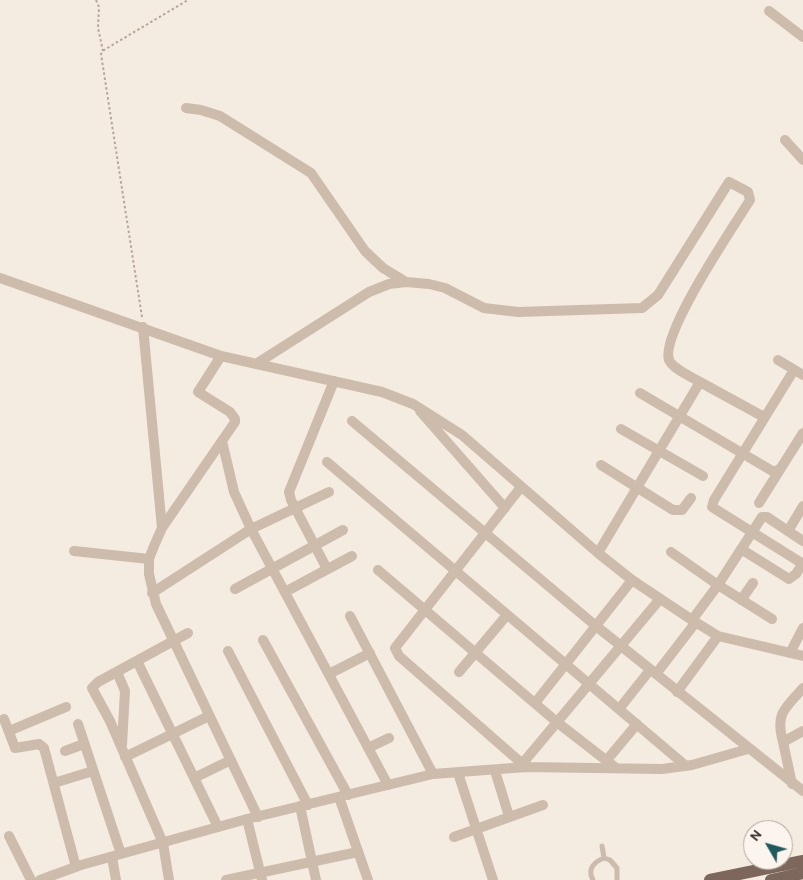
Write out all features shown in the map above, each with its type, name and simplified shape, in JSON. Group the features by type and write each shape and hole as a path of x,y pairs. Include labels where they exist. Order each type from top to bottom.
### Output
{"main road":[{"path":"710,880 803,861"},
{"path":"771,880 803,873"}],"street":[{"path":"769,11 803,37"},
{"path":"186,108 220,116 305,169 315,179 365,251 383,268 406,282"},
{"path":"785,140 802,156"},
{"path":"256,364 368,292 389,284 406,282 445,288 484,308 499,310 557,312 642,308 658,295 726,184 733,182 748,192 750,200 683,310 668,354 672,365 764,417"},
{"path":"0,278 21,284 94,312 144,327 221,356 382,392 413,404 462,435 598,553 632,580 694,621 718,636 803,656"},
{"path":"144,327 162,528"},
{"path":"221,356 198,392 230,412 235,419 233,427 162,528 149,559 152,593 173,642 258,817"},
{"path":"741,549 789,579 796,574 803,564 712,508 714,500 740,454 764,417 799,373 778,360"},
{"path":"327,569 295,508 289,492 334,381"},
{"path":"598,553 700,382"},
{"path":"640,393 769,471 777,472 781,468"},
{"path":"413,404 505,508"},
{"path":"352,420 596,626 803,791"},
{"path":"621,429 703,476"},
{"path":"759,503 803,434"},
{"path":"222,441 234,492 251,529 388,785"},
{"path":"328,462 686,766"},
{"path":"601,465 678,511 682,510 691,498"},
{"path":"521,487 396,644 396,652 524,766"},
{"path":"152,593 251,529 329,492"},
{"path":"788,531 803,506"},
{"path":"619,709 653,672 694,621 759,520 764,517 803,542"},
{"path":"234,589 343,530"},
{"path":"74,551 149,559"},
{"path":"671,552 718,586 772,619"},
{"path":"285,592 352,556"},
{"path":"378,570 558,723 616,768"},
{"path":"534,703 632,580"},
{"path":"741,600 753,583"},
{"path":"524,766 660,599"},
{"path":"459,672 507,615"},
{"path":"350,616 433,774"},
{"path":"790,653 803,628"},
{"path":"170,880 164,843 92,688 188,633"},
{"path":"677,692 718,636"},
{"path":"263,640 344,796 358,852 368,880"},
{"path":"228,651 304,806 316,880"},
{"path":"329,674 370,654"},
{"path":"138,661 218,828"},
{"path":"117,672 125,691 123,752"},
{"path":"792,784 778,726 780,717 803,688"},
{"path":"9,731 66,707"},
{"path":"123,752 209,716"},
{"path":"4,719 15,748 42,745 76,867"},
{"path":"78,724 116,856 116,880"},
{"path":"606,761 636,724"},
{"path":"783,742 803,731"},
{"path":"368,748 389,738"},
{"path":"66,751 84,744"},
{"path":"40,880 76,867 247,819 433,774 524,766 662,768 686,766 748,749"},
{"path":"194,778 231,760"},
{"path":"495,770 509,816"},
{"path":"54,783 93,771"},
{"path":"458,773 494,880"},
{"path":"454,837 543,805"},
{"path":"247,819 261,876"},
{"path":"9,836 31,880"},
{"path":"226,880 261,876 312,861 358,852"}],"lane":[{"path":"602,846 604,858"},
{"path":"593,880 590,871 593,864 604,858 610,860 617,868 616,880"}],"path":[{"path":"96,0 99,7 98,28 103,51 102,60 144,327"},
{"path":"103,51 188,0"}]}
